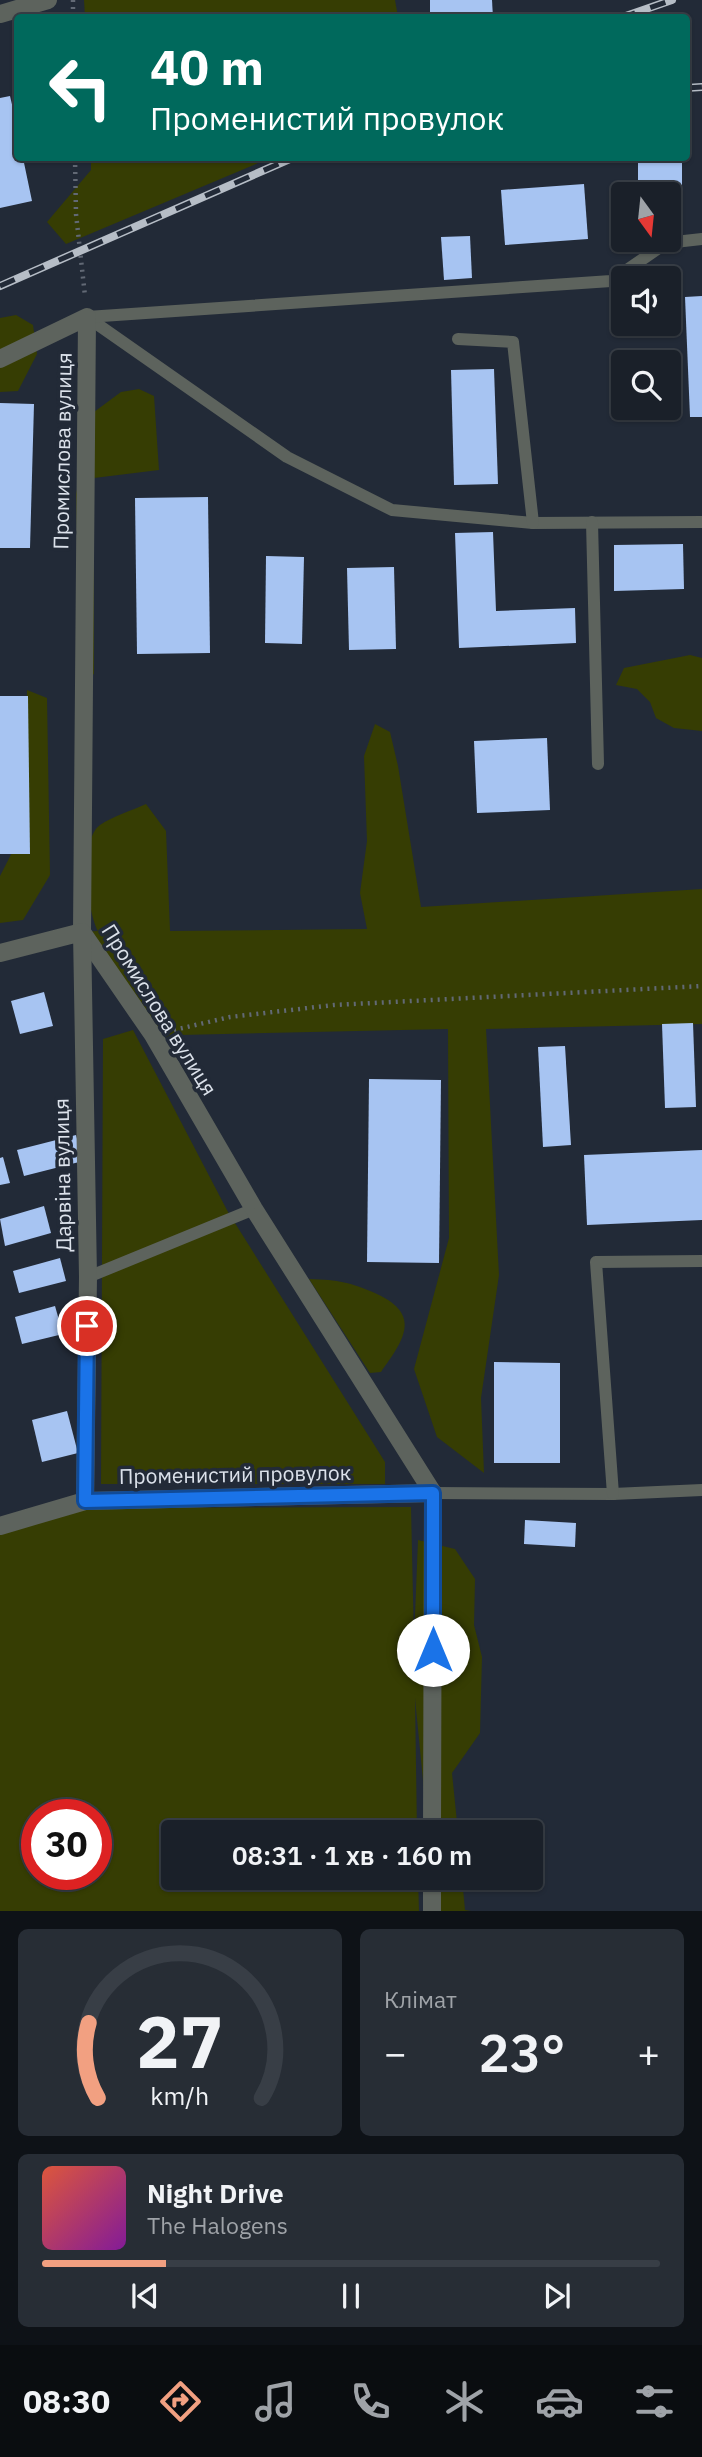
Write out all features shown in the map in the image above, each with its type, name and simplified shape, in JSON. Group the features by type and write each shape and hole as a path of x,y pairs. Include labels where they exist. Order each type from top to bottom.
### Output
{"street":[{"path":"0,14 48,0"},
{"path":"0,359 87,317"},
{"name":"Промислова вулиця","path":"87,317 82,932 153,1035 254,1209 433,1493"},
{"path":"0,953 82,932"},
{"name":"Дарвіна вулиця","path":"82,932 88,1277 85,1501"},
{"path":"432,1820 433,1493"},
{"name":"Променистий провулок","path":"0,1526 85,1501 433,1493"},
{"path":"432,1890 432,1911"}],"lane":[{"path":"87,317 611,281 666,243 702,239"},
{"path":"87,317 287,457 392,510 533,523 702,522"},
{"path":"458,339 513,342 533,523"},
{"path":"592,522 598,764"},
{"path":"88,1277 254,1209"},
{"path":"612,1494 596,1262 702,1261"},
{"path":"433,1493 612,1494 702,1490"}],"path":[{"path":"75,161 76,214 87,317"},
{"path":"153,1035 230,1017 334,1005 702,986"}],"green space":[{"path":"84,0 395,0 397,14 85,14"},
{"path":"91,161 263,161 66,244 47,222 91,170"},
{"path":"16,315 33,325 37,354 18,391 0,392 0,318"},
{"path":"139,389 154,396 159,470 94,478 94,674 81,682 76,494 94,412 121,392"},
{"path":"690,655 702,658 702,731 674,728 656,718 650,702 637,689 616,685 624,668"},
{"path":"27,690 47,698 50,875 23,920 0,923 0,876 23,831"},
{"path":"375,724 390,732 421,907 702,889 702,1024 486,1029 499,1275 481,1398 484,1473 437,1437 414,1369 449,1238 448,1029 180,1035 171,1038 153,1035 82,932 98,931 88,893 87,876 89,845 93,833 105,822 146,804 166,831 170,931 367,929 360,893 367,841 364,756"},
{"path":"133,1030 228,1212 385,1462 385,1484 101,1484 103,1039"},
{"path":"309,1279 352,1284 377,1294 400,1311 405,1329 402,1339 381,1372 370,1373"},
{"path":"411,1507 414,1641 418,1540 455,1549 475,1579 474,1625 482,1657 480,1733 452,1773 457,1820 427,1820 415,1698 417,1820 161,1820 161,1890 418,1890 419,1911 0,1911 0,1535 85,1508"},
{"path":"434,1890 463,1890 465,1910 471,1911 436,1911"}],"building":[{"path":"430,0 492,0 493,14 430,14"},
{"path":"10,96 14,113 14,161 24,161 32,201 0,208 0,98"},
{"path":"638,161 682,161 682,221 681,182 638,182"},
{"path":"584,184 588,239 505,245 501,190"},
{"path":"470,236 472,278 444,280 441,237"},
{"path":"702,296 702,417 690,417 685,297"},
{"path":"494,369 498,484 454,485 451,370"},
{"path":"0,403 34,404 30,548 0,548"},
{"path":"208,497 210,653 137,654 135,498"},
{"path":"493,532 496,611 575,608 576,643 459,648 455,533"},
{"path":"683,544 684,589 614,591 614,545"},
{"path":"266,556 304,557 302,644 265,643"},
{"path":"394,567 396,649 349,650 347,568"},
{"path":"0,696 28,696 30,854 0,854"},
{"path":"547,738 550,810 477,813 474,741"},
{"path":"44,992 53,1026 20,1034 11,1001"},
{"path":"693,1023 696,1107 665,1108 662,1024"},
{"path":"565,1046 571,1145 543,1147 538,1047"},
{"path":"369,1079 441,1080 439,1263 367,1262"},
{"path":"76,1135 83,1161 24,1176 17,1150"},
{"path":"702,1150 702,1220 587,1225 584,1155"},
{"path":"3,1157 10,1183 0,1185 0,1158"},
{"path":"44,1206 51,1233 5,1246 0,1219"},
{"path":"60,1258 66,1281 19,1293 13,1271"},
{"path":"55,1306 63,1334 22,1344 15,1317"},
{"path":"494,1362 560,1363 560,1463 494,1463"},
{"path":"67,1411 78,1453 42,1462 32,1420"},
{"path":"525,1520 576,1523 575,1547 524,1544"}],"railway":[{"path":"632,14 672,0"},
{"path":"690,88 702,87"},
{"path":"0,286 285,161"}],"route":[{"path":"87,1326 85,1501 433,1493 433,1650"}]}
